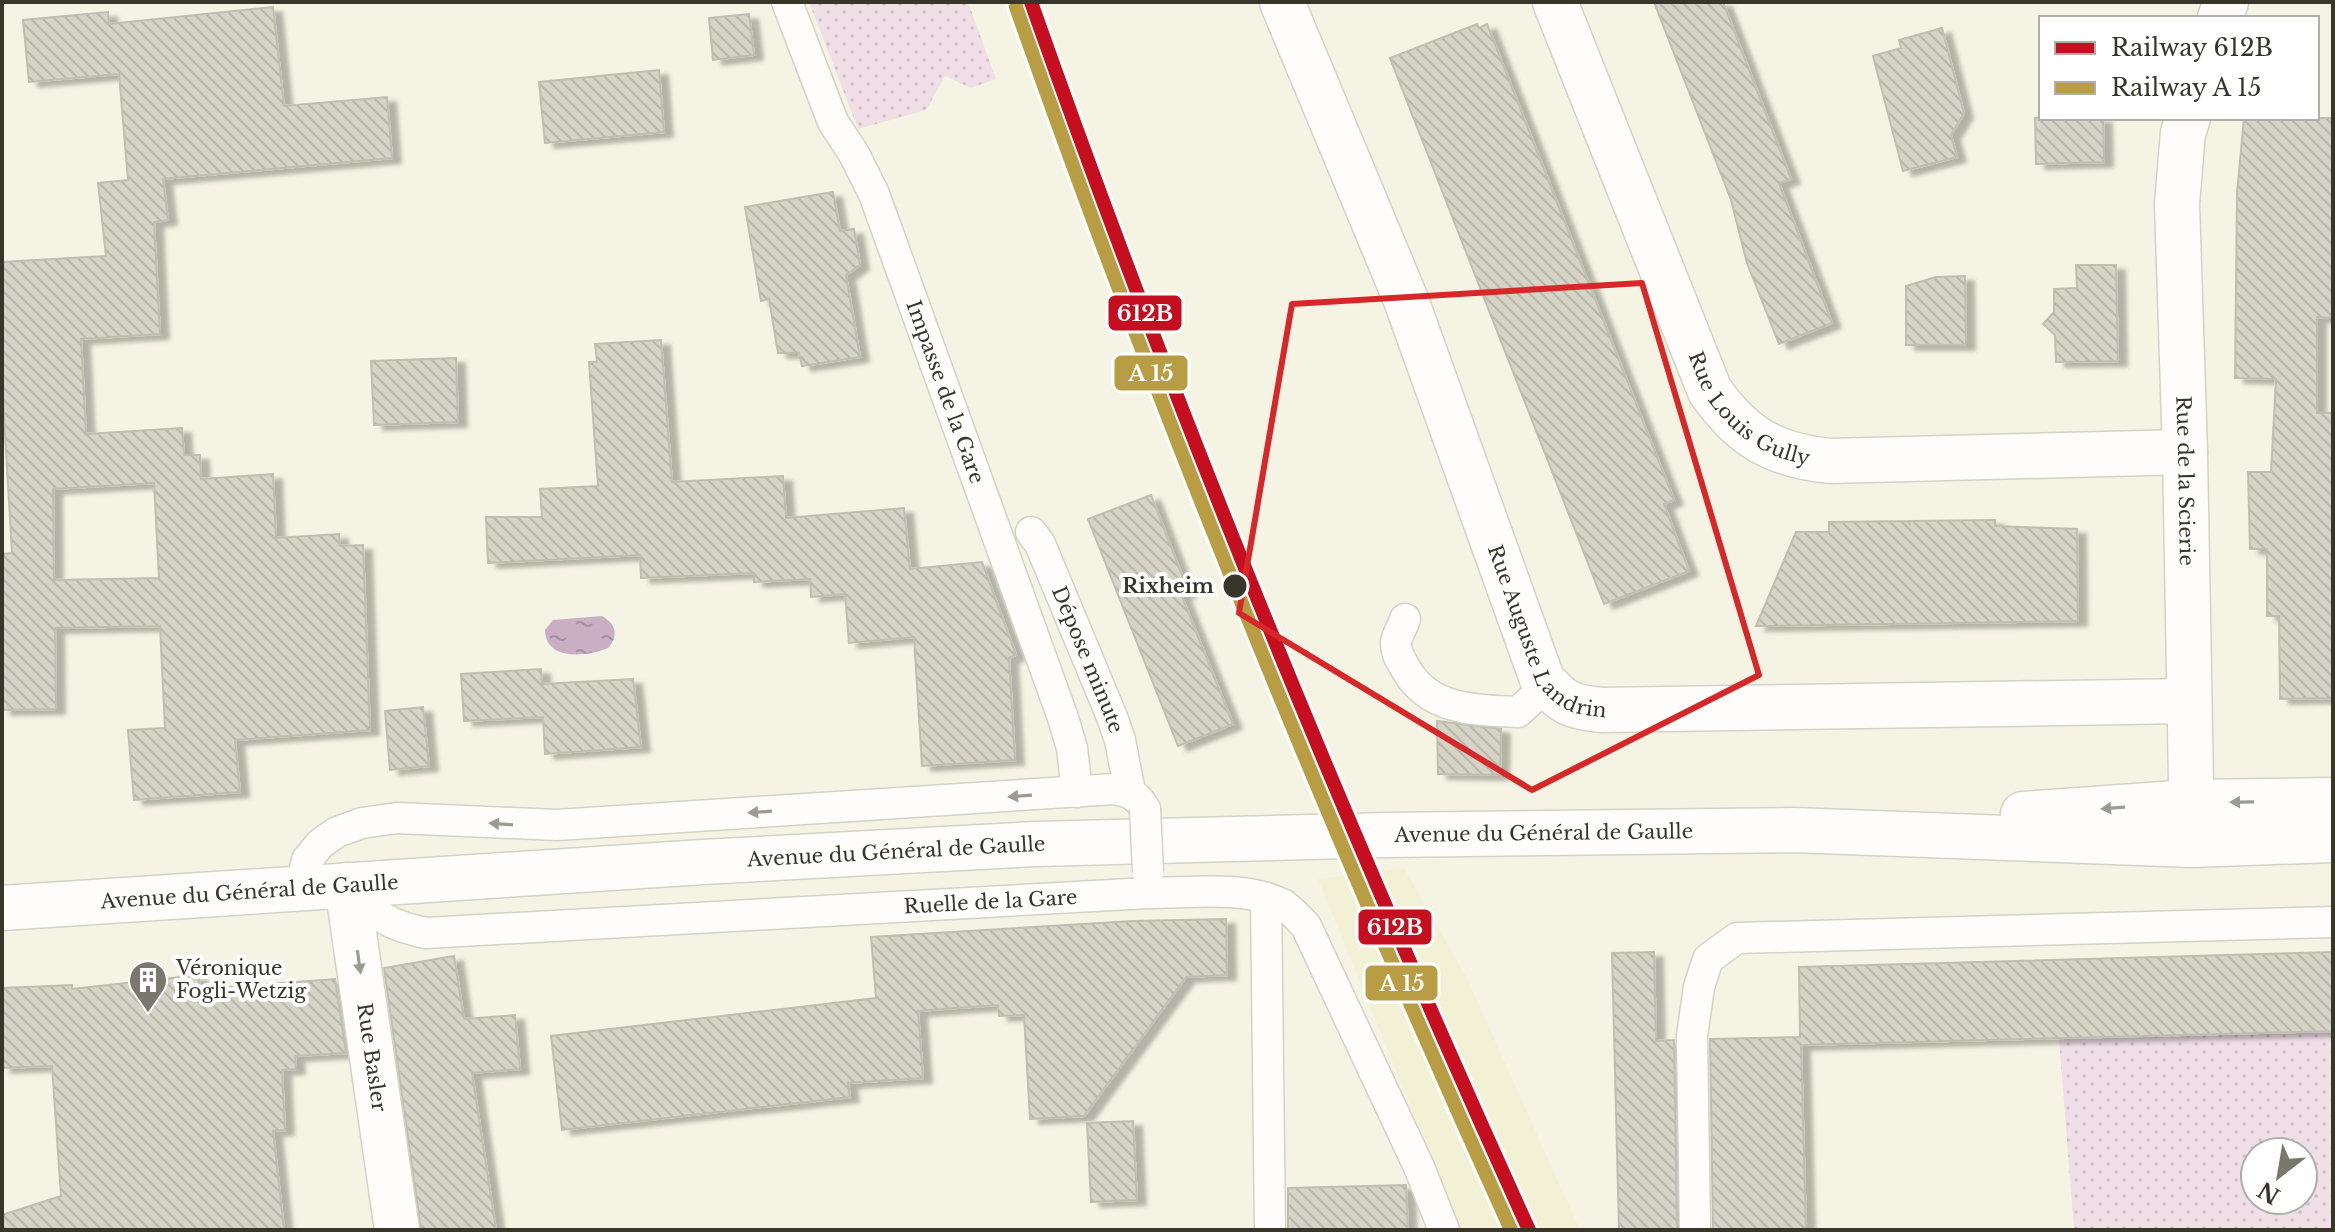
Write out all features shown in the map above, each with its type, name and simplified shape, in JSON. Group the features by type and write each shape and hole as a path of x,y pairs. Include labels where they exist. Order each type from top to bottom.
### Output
{"street":[{"name":"Rue Auguste Landrin","path":"1282,2 1406,300 1542,679 1558,699 1578,708 1601,710 2189,701"},
{"name":"Rue Louis Gully","path":"1555,2 1710,391 1729,418 1754,437 1800,458 1830,461 2185,452"},
{"name":"Rue de la Scierie","path":"2187,120 2183,133 2177,203 2191,824"},
{"name":"Avenue du Général de Gaulle","path":"2191,824 2333,800"},
{"name":"Avenue du Général de Gaulle","path":"2,908 718,861 1036,844 1387,835 2191,824 2333,840"},
{"name":"Rue Basler","path":"347,885 397,1230"}],"lane":[{"name":"Impasse de la Gare","path":"787,2 833,122 854,154 879,208 1062,715 1072,748 1077,792"},
{"name":"Dépose minute","path":"1031,532 1040,544 1120,740 1137,801 1148,882"},
{"path":"1405,619 1396,642 1398,656 1415,684 1448,705 1465,709 1518,712 1530,701"},
{"path":"300,888 307,860 320,844 337,832 362,823 397,818 557,825 1114,789 1137,801"},
{"name":"Ruelle de la Gare","path":"347,885 377,916 399,927 426,933 1148,882 1266,898 1286,906 1306,926 1419,1167 1444,1230"},
{"path":"1266,898 1270,1230"},
{"path":"1695,1230 1692,1036 1699,987 1708,959 1737,938 2333,922"}],"highlighted area":[{"path":"1642,283 1759,675 1532,790 1239,613 1292,304"}],"shaded area":[{"path":"809,2 968,2 996,79 971,88 945,76 926,110 858,129"},
{"path":"1404,868 1468,980 1580,1230 1461,1230 1318,879"},
{"path":"2333,1031 2333,1230 2074,1230 2059,1038"}],"water":[{"path":"602,616 614,630 614,639 608,648 569,654 559,652 547,640 545,630 553,620"}],"building":[{"path":"1654,2 1723,2 1791,179 1779,183 1832,323 1779,344 1747,263 1731,200"},
{"path":"273,7 284,106 387,97 392,158 163,179 168,220 154,222 160,334 81,339 86,434 182,428 184,455 200,455 201,479 273,474 276,538 339,534 340,546 363,545 370,730 235,740 240,792 134,800 128,730 165,728 160,626 55,628 56,709 2,710 2,554 12,553 2,383 2,262 106,256 98,183 128,180 119,74 29,82 23,20 108,12 109,24","holes":["154,483 159,578 54,580 53,489"]},
{"path":"749,14 754,55 713,60 709,18"},
{"path":"1477,24 1479,28 1487,24 1674,500 1664,504 1689,571 1604,604 1390,58"},
{"path":"1942,28 1964,113 1951,135 1957,157 1903,171 1873,56 1901,48 1899,40"},
{"path":"659,70 664,132 545,143 539,82"},
{"path":"2035,118 2103,120 2104,162 2036,164"},
{"path":"2333,118 2333,318 2317,317 2317,413 2333,413 2333,698 2280,699 2279,616 2267,616 2267,549 2250,549 2248,472 2271,472 2276,379 2235,378 2237,193 2244,120"},
{"path":"833,192 840,231 854,229 860,265 846,275 860,357 802,366 799,353 778,353 769,299 761,301 745,207"},
{"path":"2076,265 2116,265 2118,361 2056,362 2055,335 2043,324 2054,312 2054,289 2077,288"},
{"path":"1965,276 1966,345 1906,345 1906,286 1936,277"},
{"path":"661,340 672,482 783,476 786,518 904,508 910,569 982,562 1016,655 1009,658 1015,760 922,766 914,637 849,643 845,594 811,597 810,579 754,582 754,573 641,578 640,555 488,563 486,517 542,517 540,489 598,486 589,362 597,362 595,344"},
{"path":"456,358 458,422 374,425 371,361"},
{"path":"1151,495 1188,591 1181,594 1233,724 1178,746 1088,519"},
{"path":"1995,520 1995,526 2077,529 2078,621 1756,626 1796,532 1829,532 1829,522 1908,521 1910,525 1909,521"},
{"path":"541,669 542,684 633,679 641,747 545,754 543,717 464,721 461,674"},
{"path":"423,707 429,766 390,770 385,711"},
{"path":"1437,721 1501,729 1500,775 1438,774"},
{"path":"1226,919 1227,975 1186,977 1084,1116 1030,1119 1024,1015 999,1016 998,1005 918,1011 923,1078 848,1083 850,1097 562,1130 551,1036 876,998 871,937 1133,921"},
{"path":"1654,952 1656,1041 1674,1040 1677,1230 1619,1230 1612,953"},
{"path":"2333,952 2333,1031 1801,1045 1806,1230 1713,1230 1710,1039 1800,1037 1799,967"},
{"path":"454,956 464,1019 515,1015 520,1069 472,1073 496,1230 421,1230 384,968"},
{"path":"198,975 200,989 335,979 346,1053 295,1056 296,1069 282,1070 285,1130 273,1131 284,1230 2,1230 2,1215 61,1196 52,1066 2,1068 2,988 72,985 72,989"},
{"path":"1133,1121 1137,1200 1091,1202 1087,1123"},
{"path":"1406,1185 1408,1230 1288,1230 1288,1188"}],"rail line":[{"name":"612B","path":"1031,2 1145,313 1266,621 1395,927 1529,1230"}],"transit line":[{"path":"1016,7 1129,317 1250,624 1377,928 1511,1230"}],"place":[{"name":"Rixheim","path":"1235,586"},
{"name":"Véronique Fogli-Wetzig","path":"148,1014"}]}
